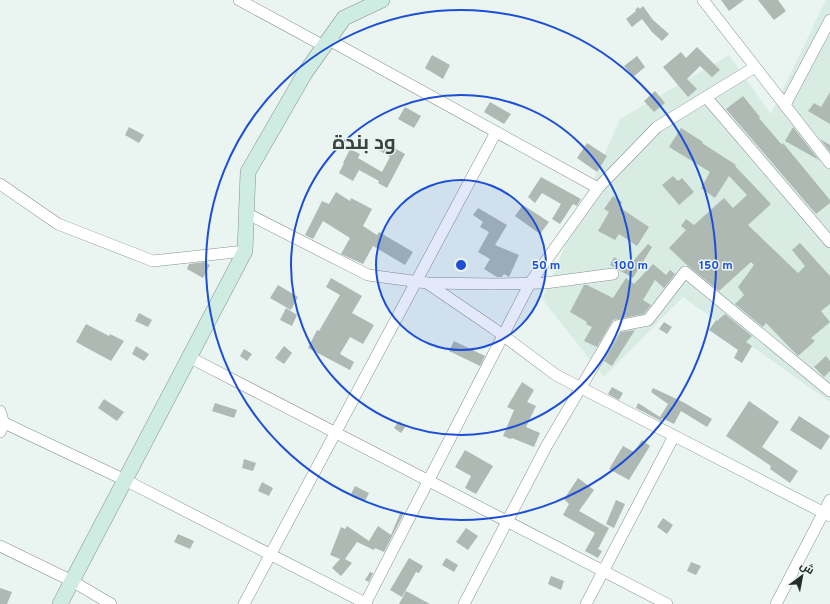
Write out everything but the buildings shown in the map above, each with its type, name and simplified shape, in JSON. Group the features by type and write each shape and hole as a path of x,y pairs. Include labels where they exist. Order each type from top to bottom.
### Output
{"street":[{"path":"239,0 326,43 496,132 598,188"},
{"path":"60,604 245,251 248,172 305,73 344,18 382,0"},
{"path":"703,0 830,163"},
{"path":"785,105 830,20"},
{"path":"0,411 1,426 125,480 366,604 530,283 598,188 657,127 756,67"},
{"path":"706,97 830,242"},
{"path":"244,604 335,433 422,282 496,132"},
{"path":"0,184 58,224 153,261 245,251"},
{"path":"246,213 368,274 422,282 530,283 545,283 612,274"},
{"path":"464,604 547,445 617,326 648,320 684,272 830,391"},
{"path":"422,282 503,336 556,375 827,514"},
{"path":"189,357 667,604"},
{"path":"586,604 674,436"},
{"path":"776,604 827,514 830,500"},
{"path":"0,546 72,581 111,604"}],"shaded area":[{"path":"826,0 830,0 830,402 683,297 604,377 542,299 620,119 729,55 771,114"}],"district":[{"name":"ود بندة","path":"364,142"}]}
